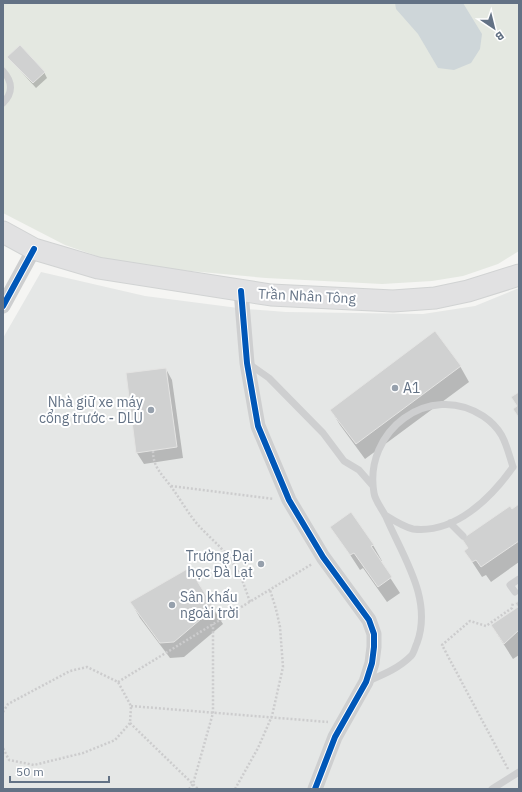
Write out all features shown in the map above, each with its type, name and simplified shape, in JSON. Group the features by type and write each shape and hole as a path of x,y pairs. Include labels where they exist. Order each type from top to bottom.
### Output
{"main road":[{"name":"Trần Nhân Tông","path":"3,232 34,249 98,268 271,295 393,301 435,298 468,291 519,275"},
{"name":"Trần Nhân Tông","path":"499,282 519,264"}],"street":[{"path":"3,306 34,249"},
{"path":"241,291 247,363 258,426 289,500 323,558 369,620 374,634 372,663 366,682 335,737 315,789"}],"lane":[{"path":"3,71 8,76 12,87 9,97 3,103"},
{"path":"247,363 269,378 323,433 344,461 359,470 374,486"},
{"path":"366,682 395,669 412,655 420,634 422,604 413,574 374,494 373,477 377,456 385,436 395,424 414,412 434,405 455,405 475,411 492,422 502,434 516,467 480,505 434,529 412,529 385,515"},
{"path":"450,522 464,536"},
{"path":"515,592 510,585 519,579"},
{"path":"492,789 519,772"}],"path":[{"path":"152,451 153,461 162,476 171,486 198,525 226,553 234,564 242,577 250,602"},
{"path":"171,486 289,500"},
{"path":"118,682 323,558"},
{"path":"235,789 258,748 271,718 283,668 280,628 270,590"},
{"path":"512,776 442,645 470,621 486,626 512,608 512,603 518,597 515,592"},
{"path":"189,789 193,784 213,713 213,624"},
{"path":"3,712 8,704 70,671 87,667 118,682 132,706 130,723 115,740 83,753 34,765 9,760 3,748"},
{"path":"132,706 342,723"},
{"path":"130,723 198,789"}],"shaded area":[{"path":"3,3 519,3 519,251 498,264 463,276 432,281 382,284 266,278 146,267 100,257 65,245 3,213"},
{"path":"395,3 463,3 482,34 480,49 471,63 454,70 438,68 418,34 396,9"},
{"name":"Trường Đại học Đà Lạt","path":"41,272 145,296 246,309 286,312 423,314 475,306 519,288 519,789 3,789 3,338"}],"building":[{"path":"20,45 45,72 33,83 7,57"},
{"name":"A1","path":"435,331 461,366 356,444 330,410"},
{"name":"Nhà giữ xe máy cổng trước - DLU","path":"166,368 177,447 136,453 126,373"},
{"path":"519,392 519,418 513,409 517,406 511,397"},
{"path":"519,504 519,541 481,567 476,560 472,562 464,551 468,548 462,539 510,506 512,509"},
{"path":"351,512 374,545 371,546 392,577 378,587 354,553 350,555 330,527"},
{"name":"Sân khấu ngoài trời","path":"189,568 214,608 174,642 160,643 130,602"},
{"path":"519,601 519,630 504,644 491,625 518,607 515,603"}],"cycle path":[{"path":"3,306 34,249"},
{"path":"241,291 247,363 258,426 289,500 323,557 369,620 374,634 372,663 366,682 335,737 315,789"}],"place":[{"name":"A1","path":"395,388"},
{"name":"Nhà giữ xe máy cổng trước - DLU","path":"151,410"},
{"name":"Trường Đại học Đà Lạt","path":"261,564"},
{"name":"Sân khấu ngoài trời","path":"172,605"}]}
